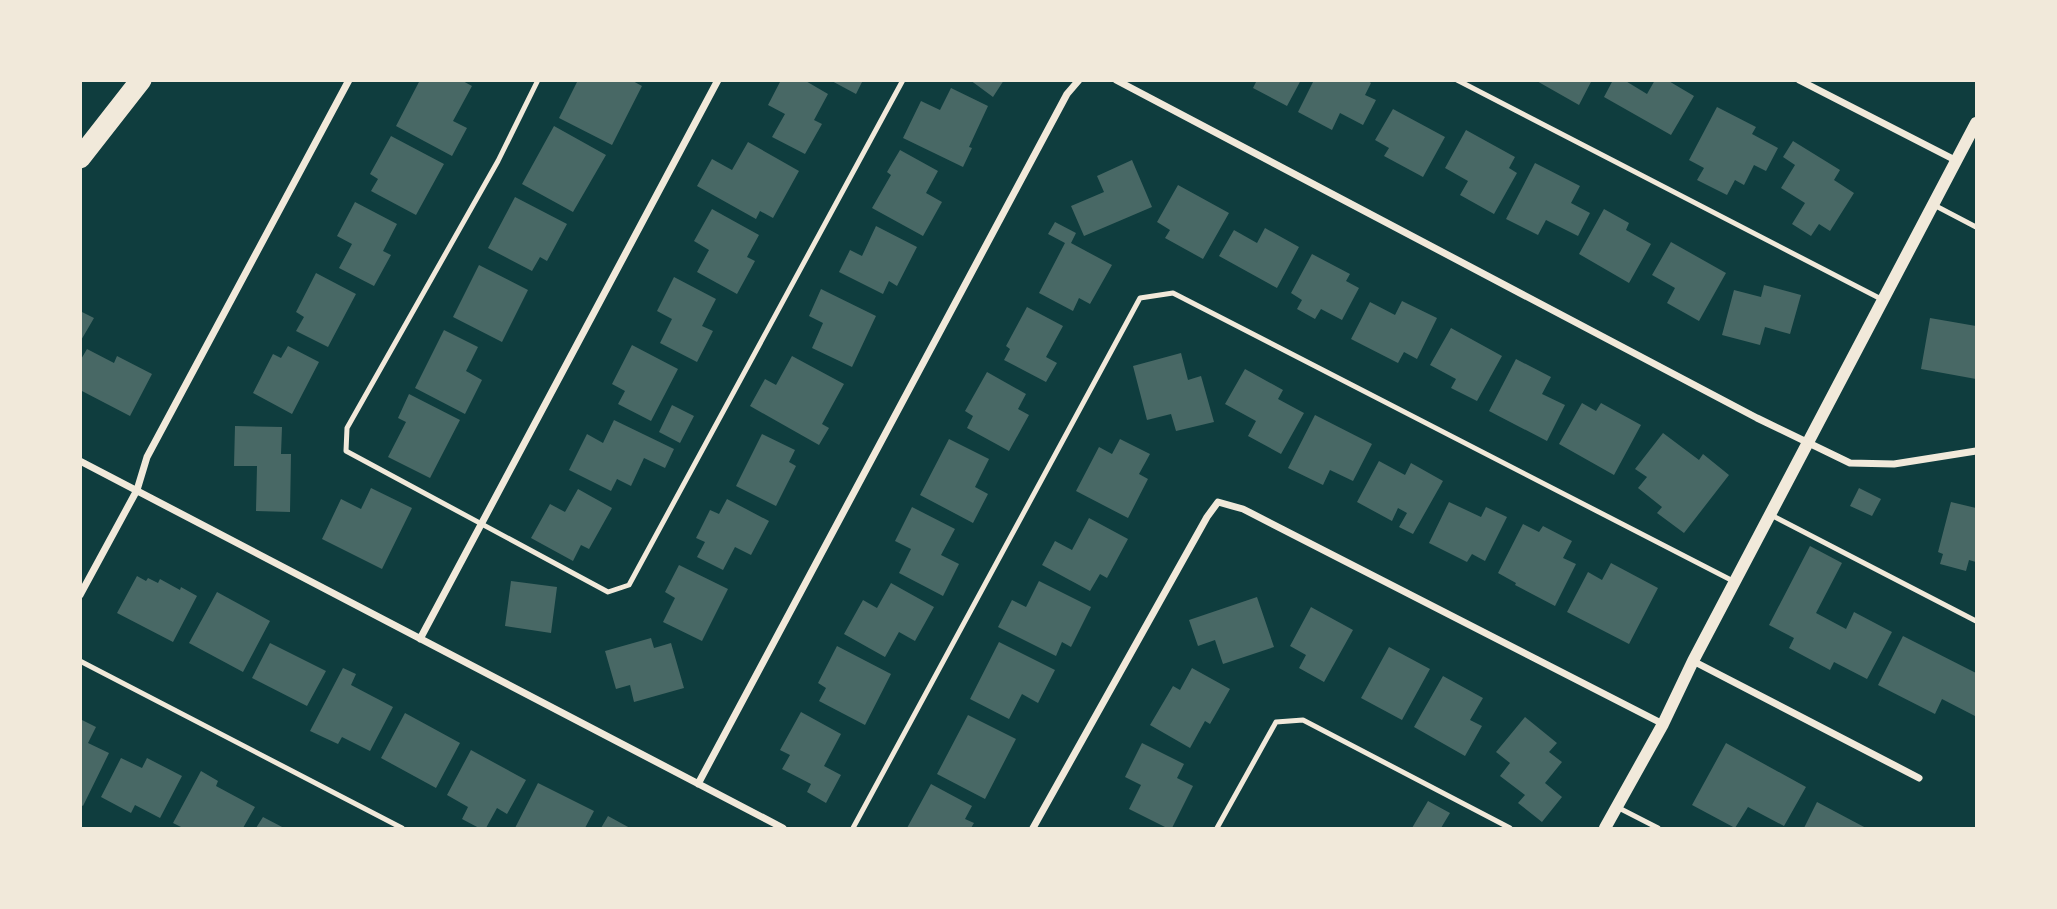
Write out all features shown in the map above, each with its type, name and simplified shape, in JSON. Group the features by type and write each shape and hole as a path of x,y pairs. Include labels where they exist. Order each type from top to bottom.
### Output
{"highway":[{"path":"80,158 141,80"}],"street":[{"path":"80,595 137,490 147,457 349,80"},
{"path":"420,639 718,80"},
{"path":"698,784 1067,94 1079,80"},
{"path":"1116,80 1757,418 1850,463 1894,464 1976,452"},
{"path":"1799,80 1956,161"},
{"path":"1605,828 1976,123"},
{"path":"80,461 782,828"},
{"path":"1033,828 1207,517 1218,502 1243,509 1662,724"},
{"path":"1693,661 1919,778"}],"lane":[{"path":"538,80 498,161 347,428 346,451 608,592 629,585 903,80"},
{"path":"1457,80 1883,300"},
{"path":"1934,205 1976,227"},
{"path":"853,828 1140,298 1173,293 1736,583"},
{"path":"1771,515 1976,621"},
{"path":"80,661 402,828"},
{"path":"1217,828 1276,722 1303,720 1510,828"},
{"path":"1617,807 1658,828"}],"building":[{"path":"420,80 461,80 472,86 453,121 467,128 452,156 396,126"},
{"path":"578,80 631,80 642,86 612,145 559,118"},
{"path":"781,80 804,80 828,94 814,120 822,124 805,154 772,137 785,114 768,105"},
{"path":"830,80 863,80 856,94"},
{"path":"970,80 1004,80 993,97"},
{"path":"1257,80 1301,80 1287,106 1253,88"},
{"path":"1314,80 1367,80 1371,83 1365,95 1376,100 1363,125 1340,113 1332,130 1298,112"},
{"path":"1535,80 1592,80 1579,105"},
{"path":"1613,80 1624,80 1647,94 1655,80 1667,80 1694,96 1671,135 1604,97"},
{"path":"951,88 988,106 963,167 903,138 921,101 940,110"},
{"path":"1717,107 1756,127 1752,134 1778,148 1766,171 1754,165 1744,185 1735,180 1727,195 1697,180 1704,168 1689,160"},
{"path":"1393,109 1445,137 1423,177 1384,156 1389,148 1375,140"},
{"path":"554,126 606,155 573,212 522,184"},
{"path":"1466,130 1515,157 1509,168 1517,173 1494,214 1460,195 1468,181 1445,168"},
{"path":"391,136 444,164 416,215 371,191 378,179 370,174"},
{"path":"1793,141 1840,170 1834,180 1854,193 1830,231 1819,224 1811,236 1792,224 1805,203 1781,188 1795,165 1783,157"},
{"path":"748,142 799,171 773,218 760,211 756,219 697,186 712,159 732,170"},
{"path":"900,150 938,171 926,193 942,202 923,236 872,208 891,175 887,172"},
{"path":"1132,160 1152,207 1084,236 1071,206 1104,192 1097,176"},
{"path":"1535,163 1580,186 1571,203 1590,213 1578,236 1546,220 1538,235 1506,219"},
{"path":"1178,185 1229,213 1203,259 1165,238 1170,230 1157,222"},
{"path":"515,197 567,224 547,261 540,257 532,271 488,248"},
{"path":"355,202 397,224 383,251 391,255 374,286 339,268 352,244 337,236"},
{"path":"712,209 759,235 747,257 755,261 737,294 697,272 709,250 694,241"},
{"path":"1604,209 1629,223 1626,230 1651,244 1629,283 1579,254"},
{"path":"1055,222 1076,233 1071,243 1112,265 1090,304 1079,298 1073,311 1039,293 1065,243 1048,234"},
{"path":"876,226 917,247 897,286 889,281 883,294 839,272 850,250 862,256"},
{"path":"1265,228 1299,247 1277,288 1219,256 1234,230 1257,243"},
{"path":"1671,242 1726,273 1699,321 1667,303 1675,288 1652,275"},
{"path":"1312,254 1350,274 1346,281 1359,288 1342,320 1321,309 1315,319 1297,309 1302,300 1291,293"},
{"path":"479,265 528,290 502,342 453,317"},
{"path":"316,273 356,294 328,347 296,331 304,317 296,312"},
{"path":"674,277 716,299 702,326 713,331 697,362 660,343 672,319 657,311"},
{"path":"1764,285 1801,295 1790,334 1765,327 1760,345 1722,335 1734,290 1761,297"},
{"path":"821,289 876,316 852,367 812,348 823,323 809,316"},
{"path":"1402,301 1437,318 1417,359 1404,352 1398,363 1351,339 1370,302 1395,315"},
{"path":"1027,307 1063,326 1046,357 1057,363 1046,382 1004,360 1010,349 1006,346"},
{"path":"80,311 94,318 80,342"},
{"path":"1930,318 1976,326 1976,379 1921,369"},
{"path":"1451,328 1502,356 1477,401 1451,388 1456,379 1430,365"},
{"path":"444,330 478,347 466,371 482,380 465,414 415,388"},
{"path":"632,345 678,369 651,421 618,404 625,391 612,384"},
{"path":"288,346 319,362 292,414 253,393 273,354 281,358"},
{"path":"87,349 114,363 117,356 152,374 130,416 80,390 80,361"},
{"path":"1181,353 1188,380 1201,376 1214,422 1176,431 1171,414 1147,420 1133,366"},
{"path":"792,356 844,384 822,424 829,428 819,445 750,406 765,379 776,385"},
{"path":"1516,359 1551,377 1542,394 1565,405 1547,441 1489,411"},
{"path":"1245,369 1283,390 1278,399 1304,413 1281,454 1248,436 1256,421 1225,404"},
{"path":"987,372 1026,394 1018,409 1029,415 1009,451 967,428 973,416 965,411"},
{"path":"409,394 460,420 430,478 388,457 406,422 398,418"},
{"path":"1582,403 1596,411 1601,403 1641,425 1614,475 1559,444"},
{"path":"672,405 694,416 680,443 659,432"},
{"path":"1315,415 1372,444 1353,481 1330,470 1323,485 1288,468"},
{"path":"614,420 674,449 665,468 644,458 631,486 617,479 611,491 569,470 587,434 603,443"},
{"path":"235,426 282,427 281,454 291,454 290,512 256,511 257,466 234,466"},
{"path":"1663,433 1699,460 1703,454 1729,475 1684,533 1657,513 1662,507 1638,488 1647,477 1635,469"},
{"path":"762,434 795,450 789,462 796,466 776,506 736,486"},
{"path":"949,439 989,459 975,487 988,494 973,523 920,495"},
{"path":"1120,439 1150,454 1139,474 1148,479 1128,518 1076,491 1099,447 1112,454"},
{"path":"1379,461 1405,475 1411,463 1443,481 1413,534 1399,527 1407,513 1398,508 1392,521 1357,502"},
{"path":"371,488 412,508 382,569 322,539 341,499 361,509"},
{"path":"1859,488 1881,499 1872,516 1850,506"},
{"path":"578,489 612,508 589,549 581,545 573,561 531,538 550,504 565,512"},
{"path":"727,499 769,521 751,555 735,547 723,570 697,557 705,542 696,538 710,510 719,514"},
{"path":"1449,502 1481,517 1486,507 1507,517 1485,561 1472,554 1467,562 1429,543"},
{"path":"1951,502 1976,508 1976,562 1969,560 1966,571 1940,564 1943,554 1938,552"},
{"path":"912,507 955,529 941,555 959,564 943,596 899,573 911,549 895,541"},
{"path":"1089,518 1128,539 1107,578 1100,574 1090,591 1042,565 1055,541 1072,550"},
{"path":"1523,524 1539,532 1543,526 1572,541 1563,558 1576,564 1555,606 1498,573"},
{"path":"1810,546 1842,563 1816,613 1846,629 1854,612 1892,632 1867,679 1834,662 1830,670 1789,648 1794,638 1769,625"},
{"path":"1611,563 1658,588 1629,644 1567,612 1588,572 1602,580"},
{"path":"679,565 728,589 702,641 663,622 675,598 665,592"},
{"path":"137,576 158,583 160,579 197,596 173,642 117,613"},
{"path":"511,581 557,587 551,633 505,626"},
{"path":"1039,581 1091,607 1071,647 1062,642 1056,656 998,627 1012,600 1026,607"},
{"path":"891,583 934,607 915,641 899,632 885,657 844,634 863,600 877,608"},
{"path":"217,592 270,621 243,672 189,643"},
{"path":"1257,597 1274,647 1223,664 1215,640 1198,646 1189,620"},
{"path":"1311,607 1353,630 1324,682 1299,668 1306,655 1290,646"},
{"path":"1903,636 1976,673 1975,716 1942,699 1935,714 1878,685"},
{"path":"651,638 654,648 671,643 684,688 634,702 630,685 616,689 605,651"},
{"path":"999,642 1055,670 1038,703 1022,694 1009,719 970,699"},
{"path":"270,643 326,671 307,706 252,678"},
{"path":"837,646 891,674 865,725 819,701 826,688 818,683"},
{"path":"1389,647 1430,669 1402,720 1361,698"},
{"path":"343,668 356,674 351,685 393,707 370,751 342,737 338,744 310,731"},
{"path":"1192,668 1230,689 1210,724 1205,721 1190,748 1150,725 1173,686 1180,690"},
{"path":"1443,676 1483,698 1470,720 1482,726 1465,756 1414,727"},
{"path":"801,712 841,734 824,766 841,775 826,803 807,792 811,784 782,769 790,755 780,750"},
{"path":"405,713 460,743 436,788 381,758"},
{"path":"968,715 1016,739 985,799 937,774"},
{"path":"1525,717 1557,743 1549,752 1562,762 1545,783 1562,797 1542,822 1518,803 1525,795 1500,776 1510,763 1496,752"},
{"path":"80,719 96,727 88,743 109,753 83,806 80,804"},
{"path":"1142,743 1184,764 1177,778 1193,786 1172,828 1129,809 1141,785 1125,777"},
{"path":"1726,743 1806,787 1784,826 1748,807 1735,828 1692,805"},
{"path":"471,750 526,780 507,814 497,808 486,828 479,828 462,819 468,807 447,795"},
{"path":"121,758 142,768 147,758 182,776 160,818 135,805 131,813 101,797"},
{"path":"201,771 218,781 216,786 255,807 243,828 183,828 173,823"},
{"path":"538,783 594,811 585,828 515,828"},
{"path":"931,784 972,806 965,819 974,823 971,828 907,828"},
{"path":"1428,801 1450,813 1441,828 1412,828"},
{"path":"1817,802 1866,828 1804,828"},
{"path":"608,816 630,828 601,828"},
{"path":"263,817 284,828 256,828"}]}
